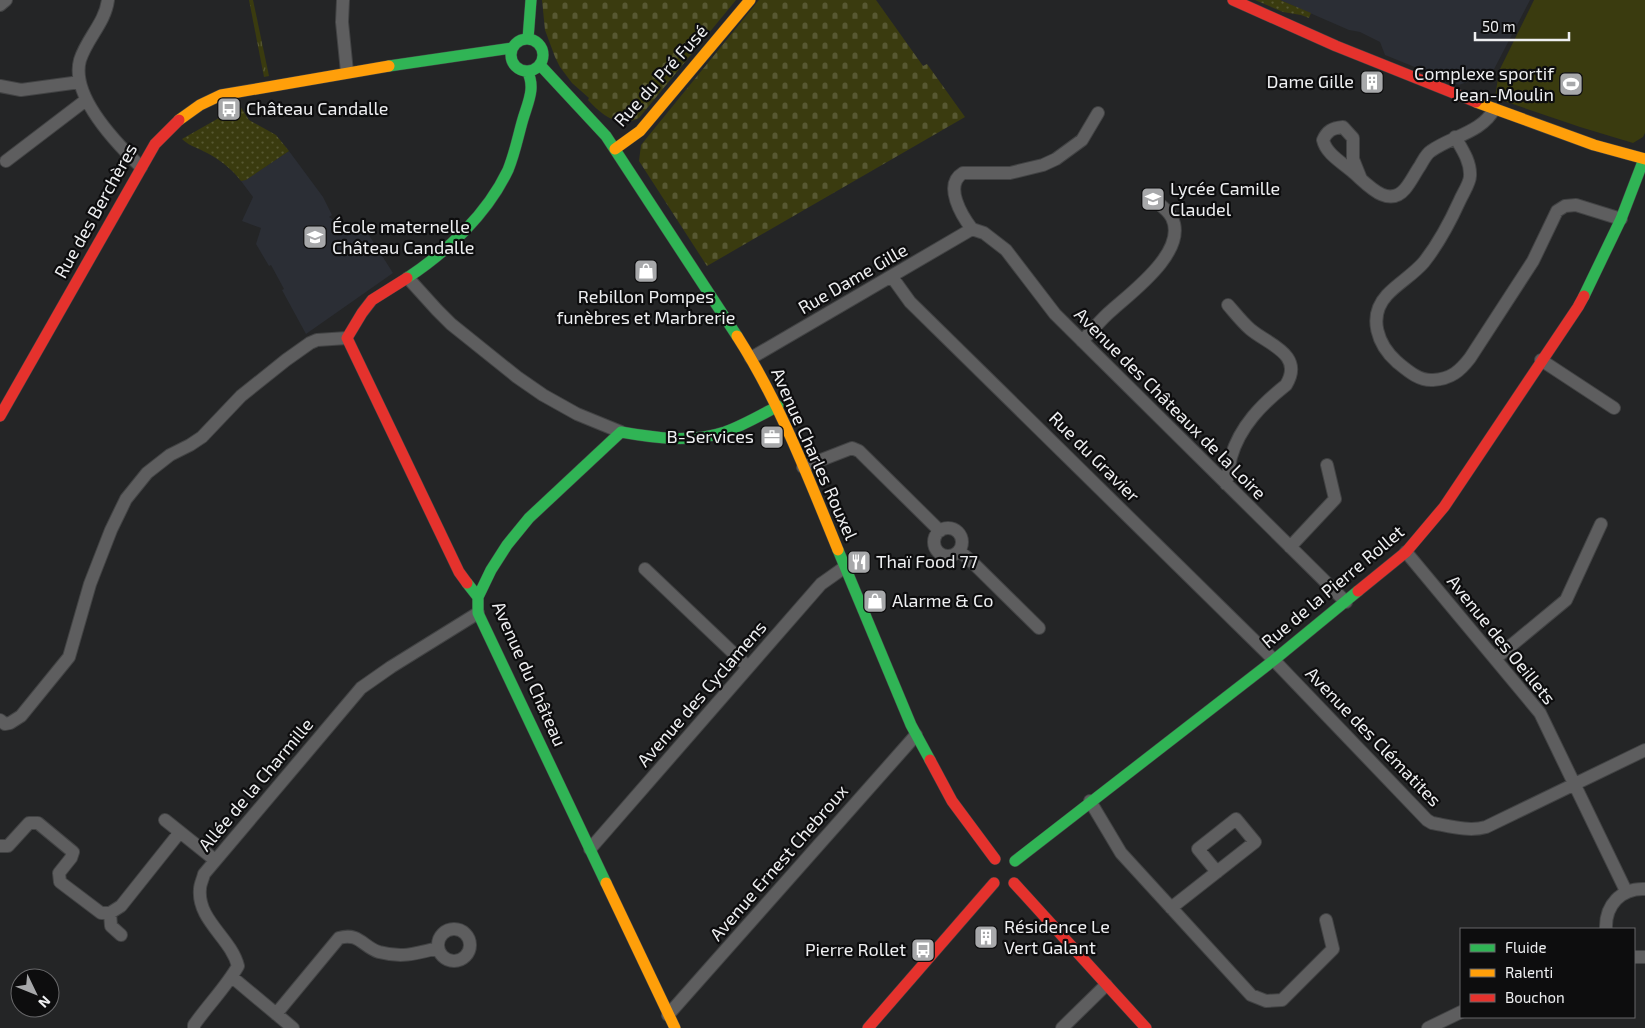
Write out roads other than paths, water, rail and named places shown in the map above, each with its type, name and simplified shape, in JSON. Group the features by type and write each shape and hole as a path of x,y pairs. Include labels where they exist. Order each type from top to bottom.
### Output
{"street":[{"path":"0,5 6,0"},
{"path":"108,0 104,15 80,60 80,82 86,100 119,143 141,166"},
{"path":"343,0 342,22 347,72"},
{"path":"528,39 531,0"},
{"name":"Rue du Pré Fusé","path":"615,149 640,131 750,0"},
{"path":"1233,0 1388,69 1577,139 1645,159"},
{"path":"0,720 5,724 21,716 69,657 90,584 111,530 126,499 147,473 170,455 190,445 202,436 241,396 310,343 317,340 347,338 363,311 373,300 408,278 443,250 482,210 500,184 510,162 533,83 532,77 527,71 517,68 511,54 512,48 519,41 528,39 541,46 543,56 540,65 527,71"},
{"name":"Rue des Berchères","path":"0,416 141,166 155,144 179,120 209,100 220,95 243,90 347,72 512,48"},
{"name":"Avenue Charles Rouxel","path":"540,65 592,119 615,149 751,358 778,406 916,735 952,801 995,859"},
{"path":"0,86 21,90 80,82"},
{"path":"6,161 86,100"},
{"path":"1361,179 1380,195 1397,195 1404,190 1429,152 1486,121 1494,109"},
{"path":"972,229 956,201 955,184 960,175 963,173 1010,173 1043,165 1056,159 1082,140 1098,113"},
{"path":"1455,138 1469,163 1471,178 1445,232 1423,262 1406,280 1386,296 1378,310 1376,328 1380,342 1390,355 1421,379 1436,380 1450,378 1461,370 1533,261 1557,211 1565,206 1576,205 1621,219"},
{"name":"Rue de la Pierre Rollet","path":"1017,872 1090,801 1274,660 1406,552 1444,508 1578,307 1621,219 1645,159"},
{"path":"1082,341 1110,312 1144,282 1169,251 1174,240 1173,220 1169,213 1150,196"},
{"name":"Rue Dame Gille","path":"751,358 972,229"},
{"name":"Avenue des Châteaux de la Loire","path":"972,229 984,233 1006,250 1046,305 1346,602"},
{"name":"Rue du Gravier","path":"892,277 910,302 1274,660"},
{"path":"408,278 451,324 516,376 543,395 577,414 620,432 648,437 708,436 741,425 778,406"},
{"path":"1226,484 1231,456 1252,415 1286,385 1291,371 1287,356 1251,330 1228,305"},
{"name":"Avenue du Château","path":"347,338 459,572 478,596 478,613 675,1028"},
{"path":"1542,360 1614,408"},
{"path":"478,596 491,570 507,545 529,518 596,457 620,432"},
{"path":"803,467 852,448 858,451 940,530"},
{"path":"1290,547 1335,499 1327,465"},
{"path":"1496,658 1566,600 1601,524"},
{"path":"944,528 952,528 960,534 962,542 959,551 951,556 942,555 938,552 934,543 936,534 944,528"},
{"path":"959,551 1039,628"},
{"name":"Avenue des Oeillets","path":"1406,552 1540,713 1626,892"},
{"name":"Avenue des Cyclamens","path":"590,849 821,584 845,567"},
{"path":"645,569 748,667"},
{"name":"Allée de la Charmille","path":"232,977 238,966 235,956 200,902 200,888 204,874 361,688 478,613"},
{"name":"Avenue des Clématites","path":"1274,660 1420,814 1432,823 1478,830 1645,750"},
{"name":"Avenue Ernest Chebroux","path":"668,1015 916,735"},
{"path":"1090,801 1121,853 1251,995 1266,1001 1282,1000 1333,949 1326,920"},
{"path":"165,820 215,860"},
{"path":"0,846 8,846 29,823 38,823 73,852 71,858 59,873 60,882 101,912 110,913 121,906 180,832"},
{"path":"1017,872 1002,887 991,880 988,872 989,866 995,859 1003,856 1011,858 1017,872 1106,985 1146,1028"},
{"path":"1171,908 1216,872"},
{"path":"868,1028 994,883"},
{"path":"1606,928 1606,917 1610,906 1617,898 1626,892 1645,889"},
{"path":"110,913 111,926 121,935"},
{"path":"276,1014 339,938 348,935 376,951 406,956 438,948"},
{"path":"194,1028 194,1025 208,1006 232,977 293,1028"},
{"path":"1062,1028 1106,985"},
{"path":"1428,1028 1460,1012"}],"place":[{"name":"Dame Gille","path":"1372,82"},
{"name":"Complexe sportif Jean-Moulin","path":"1571,84"},
{"name":"Château Candalle","path":"229,109"},
{"name":"Lycée Camille Claudel","path":"1153,199"},
{"name":"École maternelle Château Candalle","path":"315,237"},
{"name":"Rebillon Pompes funèbres et Marbrerie","path":"646,271"},
{"name":"B-Services","path":"772,437"},
{"name":"Thaï Food 77","path":"859,562"},
{"name":"Alarme & Co","path":"875,601"},
{"name":"Résidence Le Vert Galant","path":"986,937"},
{"name":"Pierre Rollet","path":"923,950"}]}
